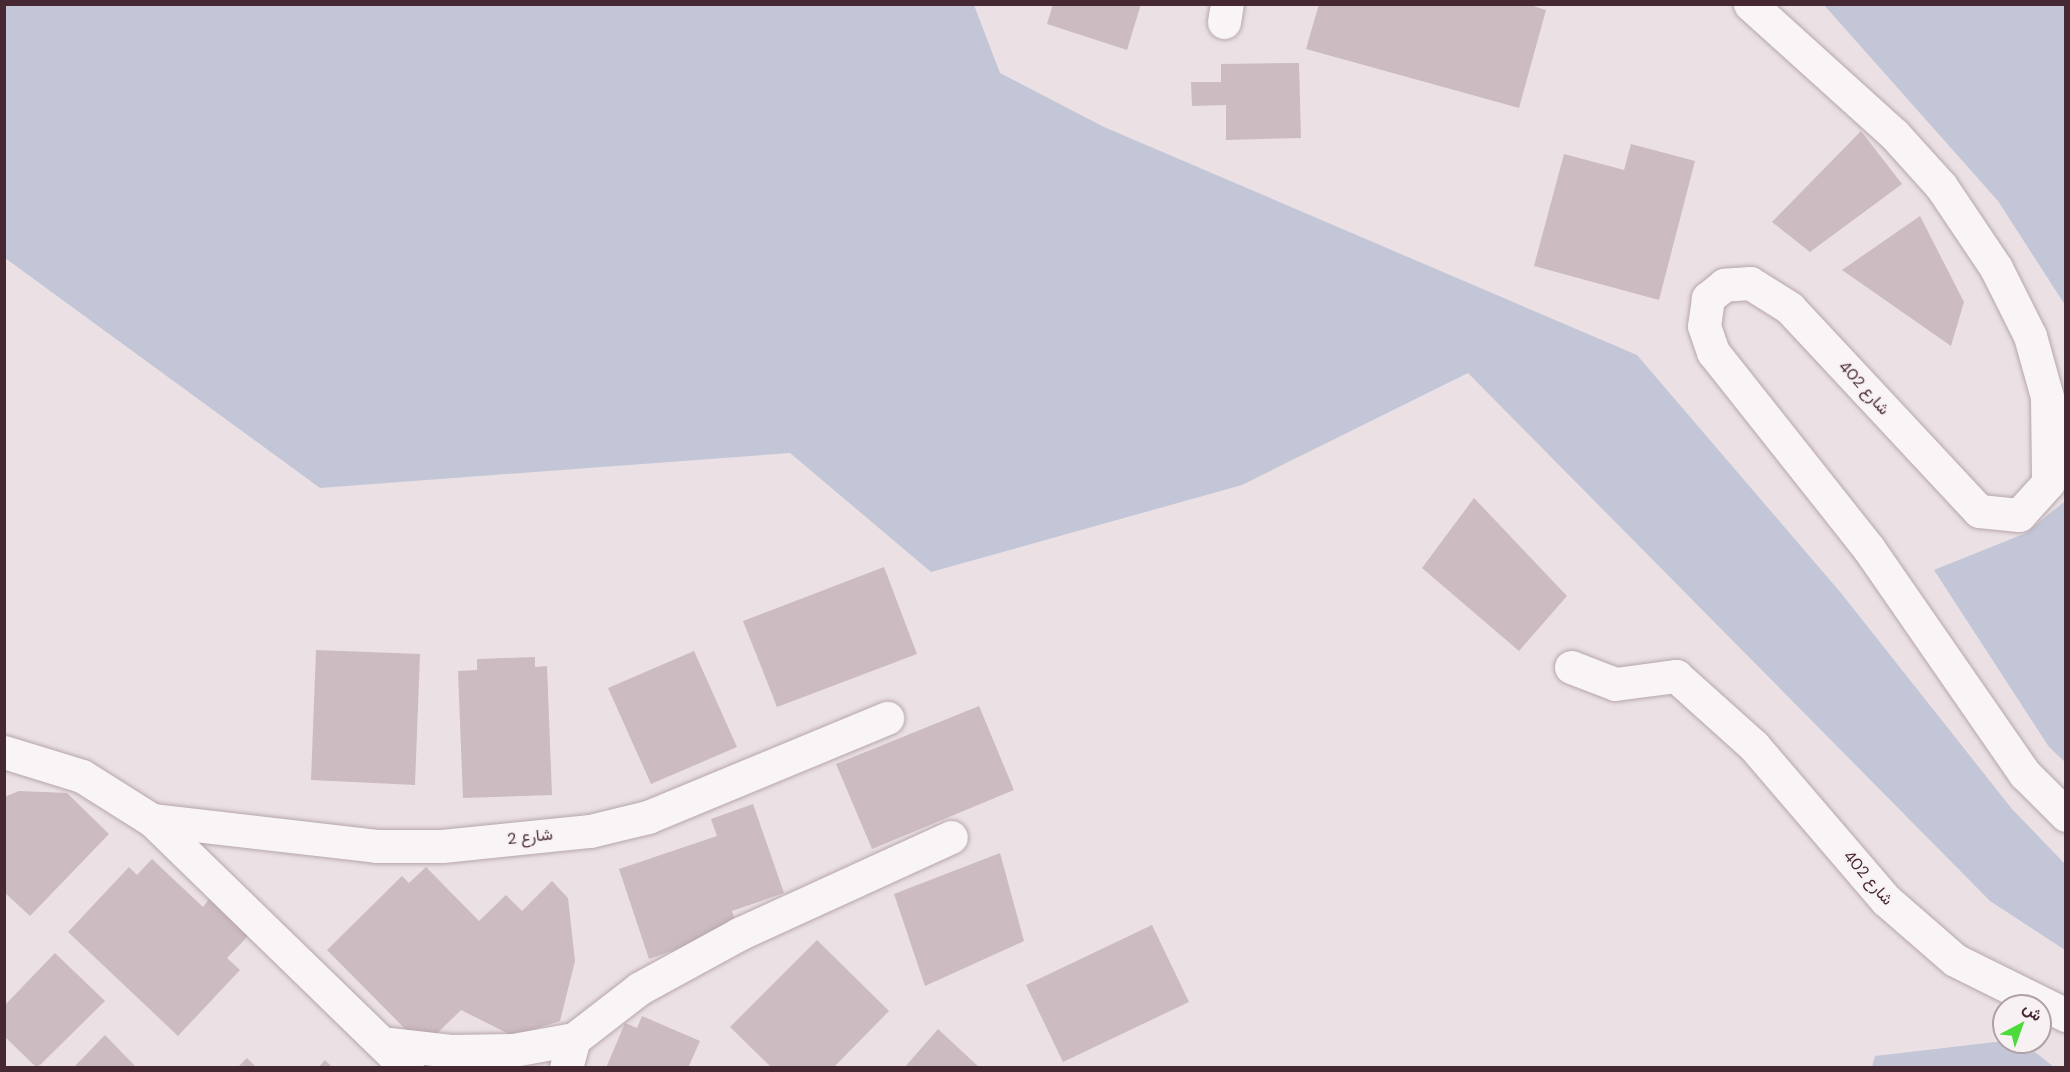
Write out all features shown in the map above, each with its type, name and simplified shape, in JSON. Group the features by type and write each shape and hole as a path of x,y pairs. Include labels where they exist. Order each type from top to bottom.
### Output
{"street":[{"name":"شارع 402","path":"1750,4 1894,134 1941,186 1996,268 2030,336 2047,397 2048,483 2019,515 1979,511 1790,308 1750,283 1724,285 1708,298 1704,326 1713,351 1869,549 2025,774 2066,815"},
{"name":"شارع 402","path":"1571,668 1615,684 1676,676 1754,746 1886,900 1946,953 2066,1015"},
{"name":"شارع 2","path":"152,820 376,846 442,846 590,831 648,817 887,718"},
{"path":"4,752 82,776 152,820 398,1056 482,1051 570,1053 613,1005 706,951 951,837"}],"shaded area":[{"path":"5,4 974,5 1000,73 1104,127 1637,355 1841,593 2012,809 2065,864 2065,950 1990,901 1468,373 1242,485 931,572 790,453 320,488 5,258"},
{"path":"1824,5 2065,5 2065,305 1998,201"},
{"path":"2065,501 2065,762 2049,747 1934,570 2026,533"},
{"path":"1992,1042 1992,1054 2037,1054 2054,1067 1872,1067 1875,1056"}],"building":[{"path":"1053,4 1141,4 1127,50 1047,24"},
{"path":"1319,4 1527,4 1546,10 1519,108 1306,49"},
{"path":"1299,63 1301,138 1226,140 1226,105 1192,106 1191,82 1221,82 1221,64"},
{"path":"1861,131 1902,184 1810,252 1772,222"},
{"path":"1631,144 1695,161 1659,300 1534,266 1564,154 1624,170"},
{"path":"1920,216 1964,302 1951,346 1842,270"},
{"path":"1474,498 1567,596 1519,651 1422,568"},
{"path":"884,567 917,654 777,707 743,621"},
{"path":"316,650 420,654 415,785 311,780"},
{"path":"694,651 737,747 651,784 608,688"},
{"path":"535,657 535,667 547,666 552,795 463,798 458,671 477,670 477,659"},
{"path":"979,706 1014,790 872,849 836,764"},
{"path":"19,791 67,793 109,834 30,916 4,892 4,797"},
{"path":"753,804 784,893 732,911 738,928 649,959 619,869 717,836 711,819"},
{"path":"1000,853 1024,941 925,986 894,894"},
{"path":"152,859 203,907 209,899 248,936 227,958 240,970 178,1036 68,932 129,867 137,875"},
{"path":"426,867 479,921 506,895 522,911 552,881 568,898 575,961 560,1021 513,1036 461,1010 423,1047 327,950 402,876 409,883"},
{"path":"1152,925 1189,1002 1063,1062 1026,985"},
{"path":"817,940 889,1011 833,1068 772,1068 730,1027"},
{"path":"55,953 105,1001 37,1068 4,1036 4,1006"},
{"path":"642,1016 700,1041 688,1068 606,1068 625,1023 637,1028"},
{"path":"938,1029 980,1068 904,1068"},
{"path":"105,1035 137,1068 73,1068"},
{"path":"247,1058 257,1068 237,1068"},
{"path":"325,1060 333,1068 318,1068"}]}
